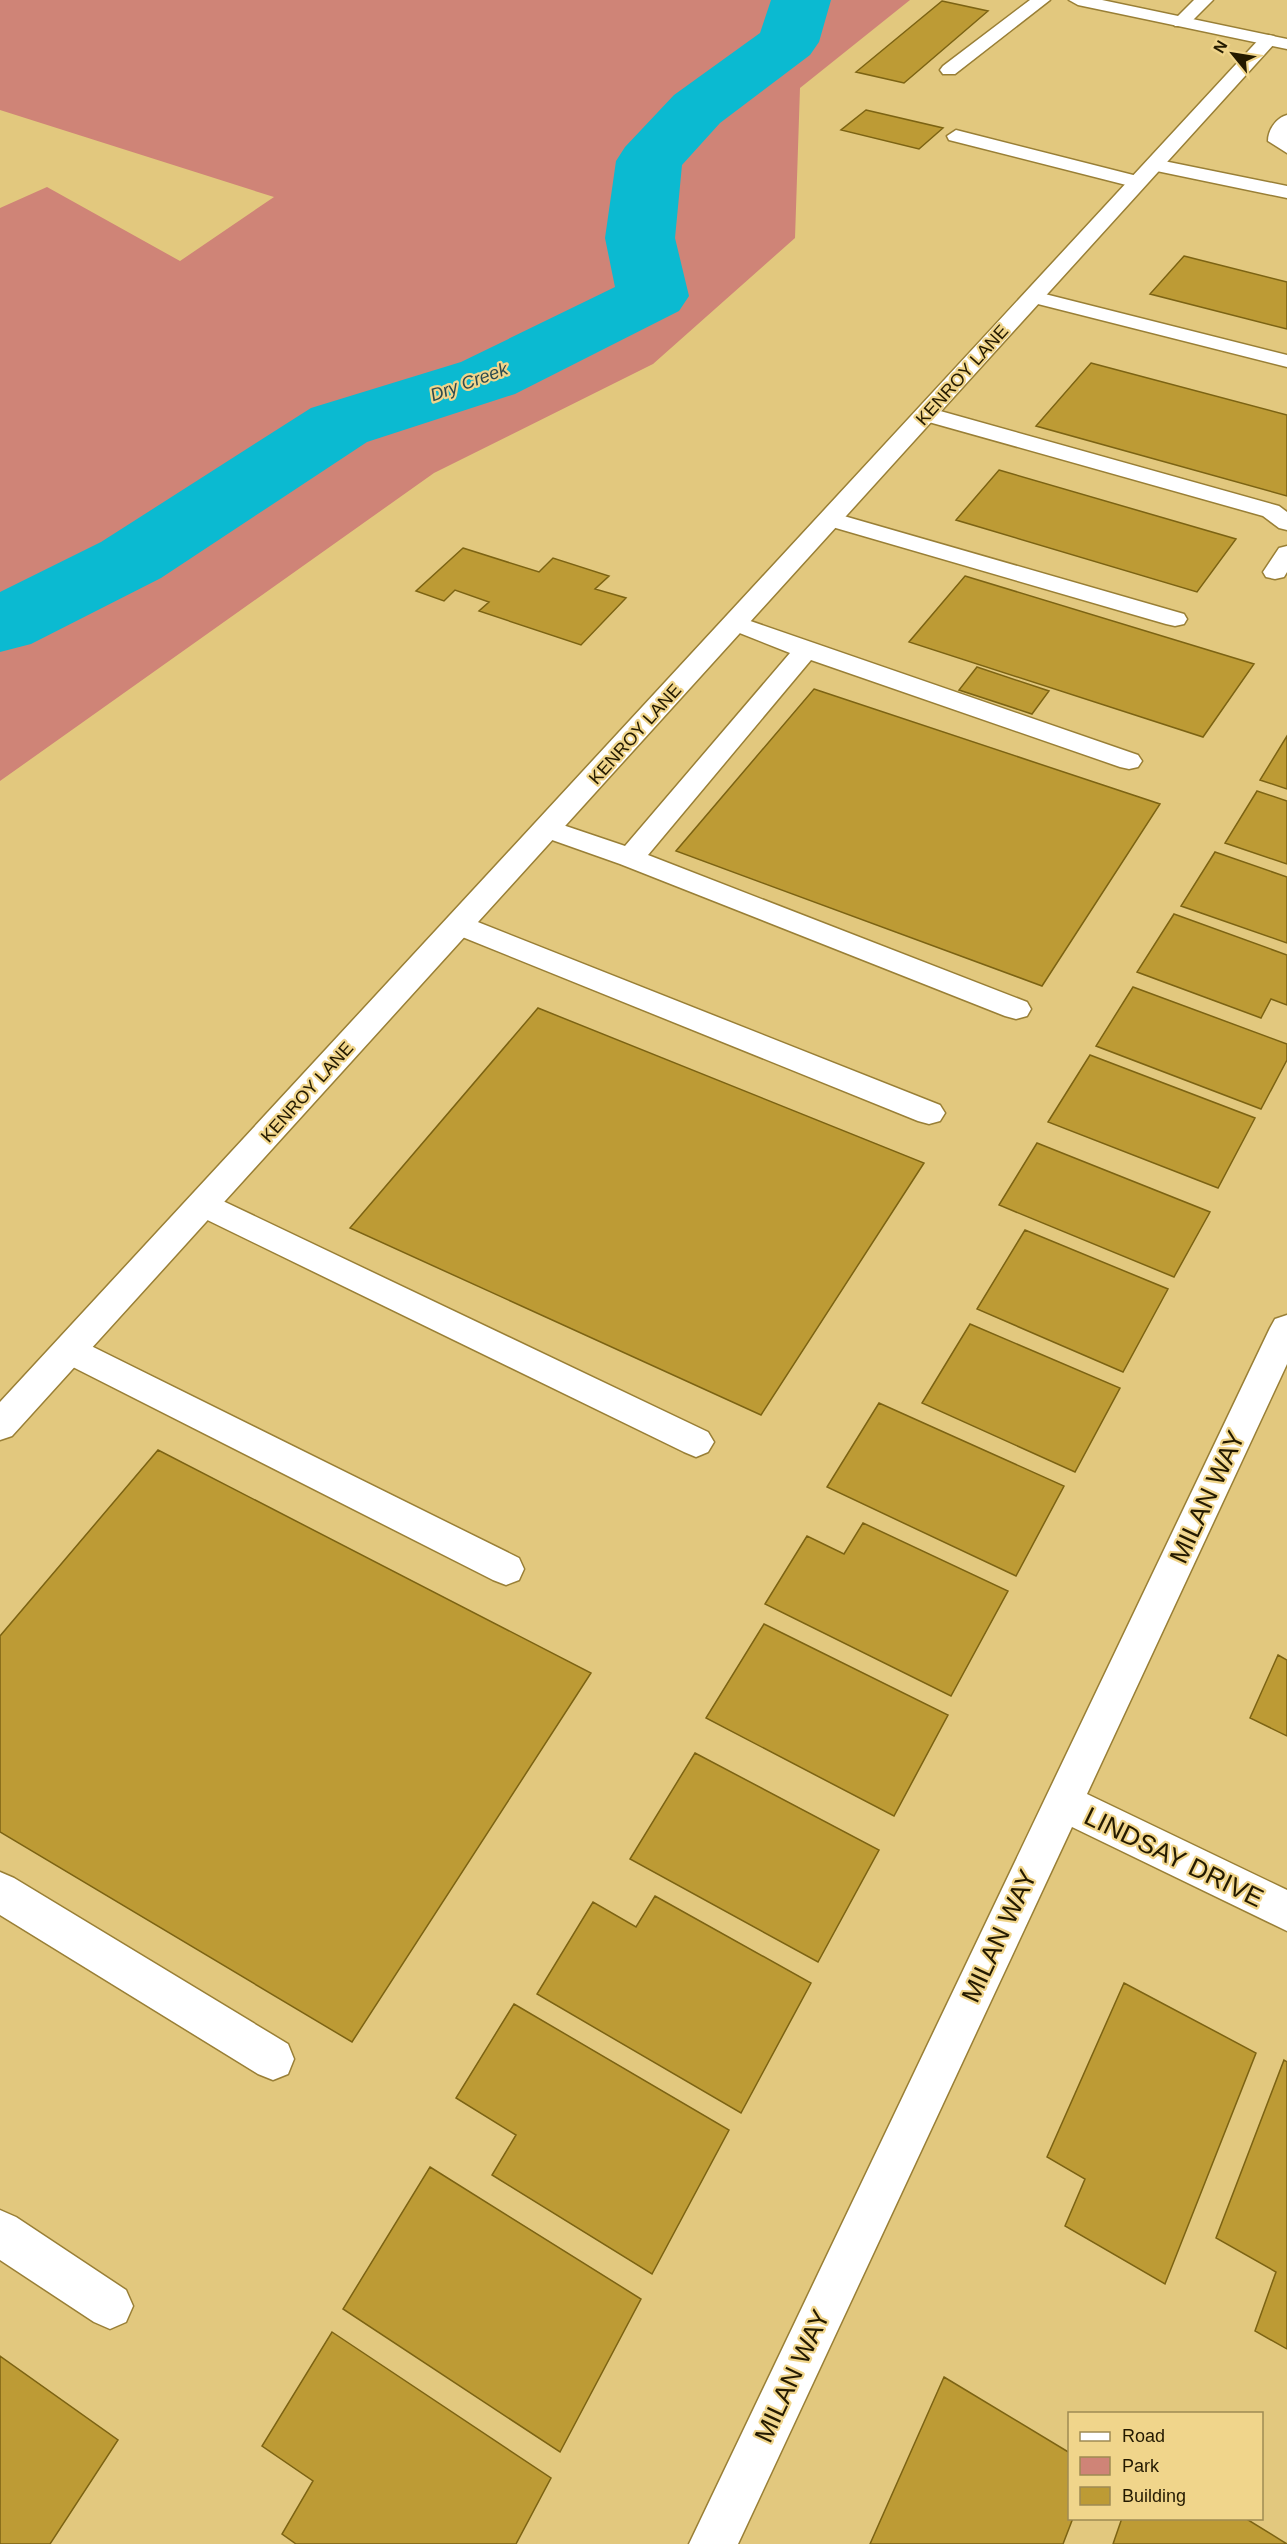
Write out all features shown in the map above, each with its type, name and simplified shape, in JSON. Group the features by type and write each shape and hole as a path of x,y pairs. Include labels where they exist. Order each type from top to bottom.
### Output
{"street":[{"path":"949,70 1041,0"},
{"path":"1078,0 1278,42"},
{"path":"1181,22 1204,0"},
{"name":"KENROY LANE","path":"0,1426 1146,174 1278,42"},
{"path":"1287,121 1277,133 1277,141 1287,147"},
{"path":"956,136 1146,174 1287,192"},
{"path":"1033,297 1287,361"},
{"path":"926,414 1271,511 1287,523"},
{"path":"830,519 1175,619"},
{"path":"736,622 806,650 1129,761"},
{"path":"630,858 806,650"},
{"path":"548,829 630,858 1016,1010"},
{"path":"459,926 929,1113"},
{"path":"204,1204 696,1442"},
{"name":"MILAN WAY","path":"713,2544 1287,1328"},
{"path":"71,1350 506,1569"},
{"name":"LINDSAY DRIVE","path":"1062,1802 1287,1911"},
{"path":"0,1892 273,2059"},
{"path":"0,2233 110,2306"}],"green space":[{"path":"0,0 910,0 800,88 795,238 653,364 434,473 0,781 0,208 47,187 180,261 274,197 0,110"}],"building":[{"path":"942,1 988,11 904,83 856,72"},
{"path":"866,110 943,128 919,149 841,130"},
{"path":"1184,256 1287,282 1287,329 1150,294"},
{"path":"1091,363 1287,415 1287,496 1036,426"},
{"path":"999,470 1236,539 1197,592 956,520"},
{"path":"463,548 539,572 553,558 609,576 595,589 626,598 581,645 479,611 489,602 455,590 444,601 416,591"},
{"path":"965,576 1254,664 1203,737 909,642"},
{"path":"977,667 1049,691 1032,714 959,690"},
{"path":"814,689 1160,804 1042,986 676,851"},
{"path":"1287,736 1287,789 1260,780"},
{"path":"1257,791 1287,801 1287,864 1225,843"},
{"path":"1215,852 1287,877 1287,943 1181,906"},
{"path":"1174,914 1287,955 1287,1005 1271,999 1261,1018 1137,972"},
{"path":"1133,987 1287,1044 1287,1060 1261,1109 1096,1046"},
{"path":"538,1008 924,1163 761,1415 350,1228"},
{"path":"1090,1055 1255,1118 1218,1188 1048,1122"},
{"path":"1037,1143 1210,1212 1174,1277 999,1205"},
{"path":"1025,1230 1168,1289 1123,1372 977,1309"},
{"path":"970,1324 1120,1388 1075,1472 922,1403"},
{"path":"879,1403 1064,1486 1016,1576 827,1487"},
{"path":"158,1450 591,1673 352,2042 0,1832 0,1636"},
{"path":"863,1523 1008,1591 951,1696 765,1604 807,1536 844,1554"},
{"path":"764,1624 948,1715 894,1816 706,1718"},
{"path":"1278,1655 1287,1660 1287,1736 1250,1718"},
{"path":"695,1753 879,1850 818,1962 630,1859"},
{"path":"655,1896 811,1983 741,2113 537,1994 593,1902 636,1927"},
{"path":"1124,1983 1256,2053 1165,2284 1065,2226 1085,2179 1047,2157"},
{"path":"514,2004 729,2130 652,2274 492,2175 516,2135 456,2098"},
{"path":"1284,2060 1287,2062 1287,2349 1255,2331 1276,2272 1216,2238"},
{"path":"430,2167 641,2299 560,2452 343,2309"},
{"path":"332,2332 551,2478 516,2544 296,2544 282,2534 313,2481 262,2446"},
{"path":"0,2356 118,2440 50,2544 0,2544"},
{"path":"944,2377 1068,2452 1068,2520 1072,2520 1063,2544 870,2544"},
{"path":"1121,2520 1248,2520 1287,2544 1113,2544"}],"waterway":[{"name":"Dry Creek","path":"0,626 131,560 339,425 488,378 653,296 640,238 649,161 697,109 788,42 801,0"}]}
